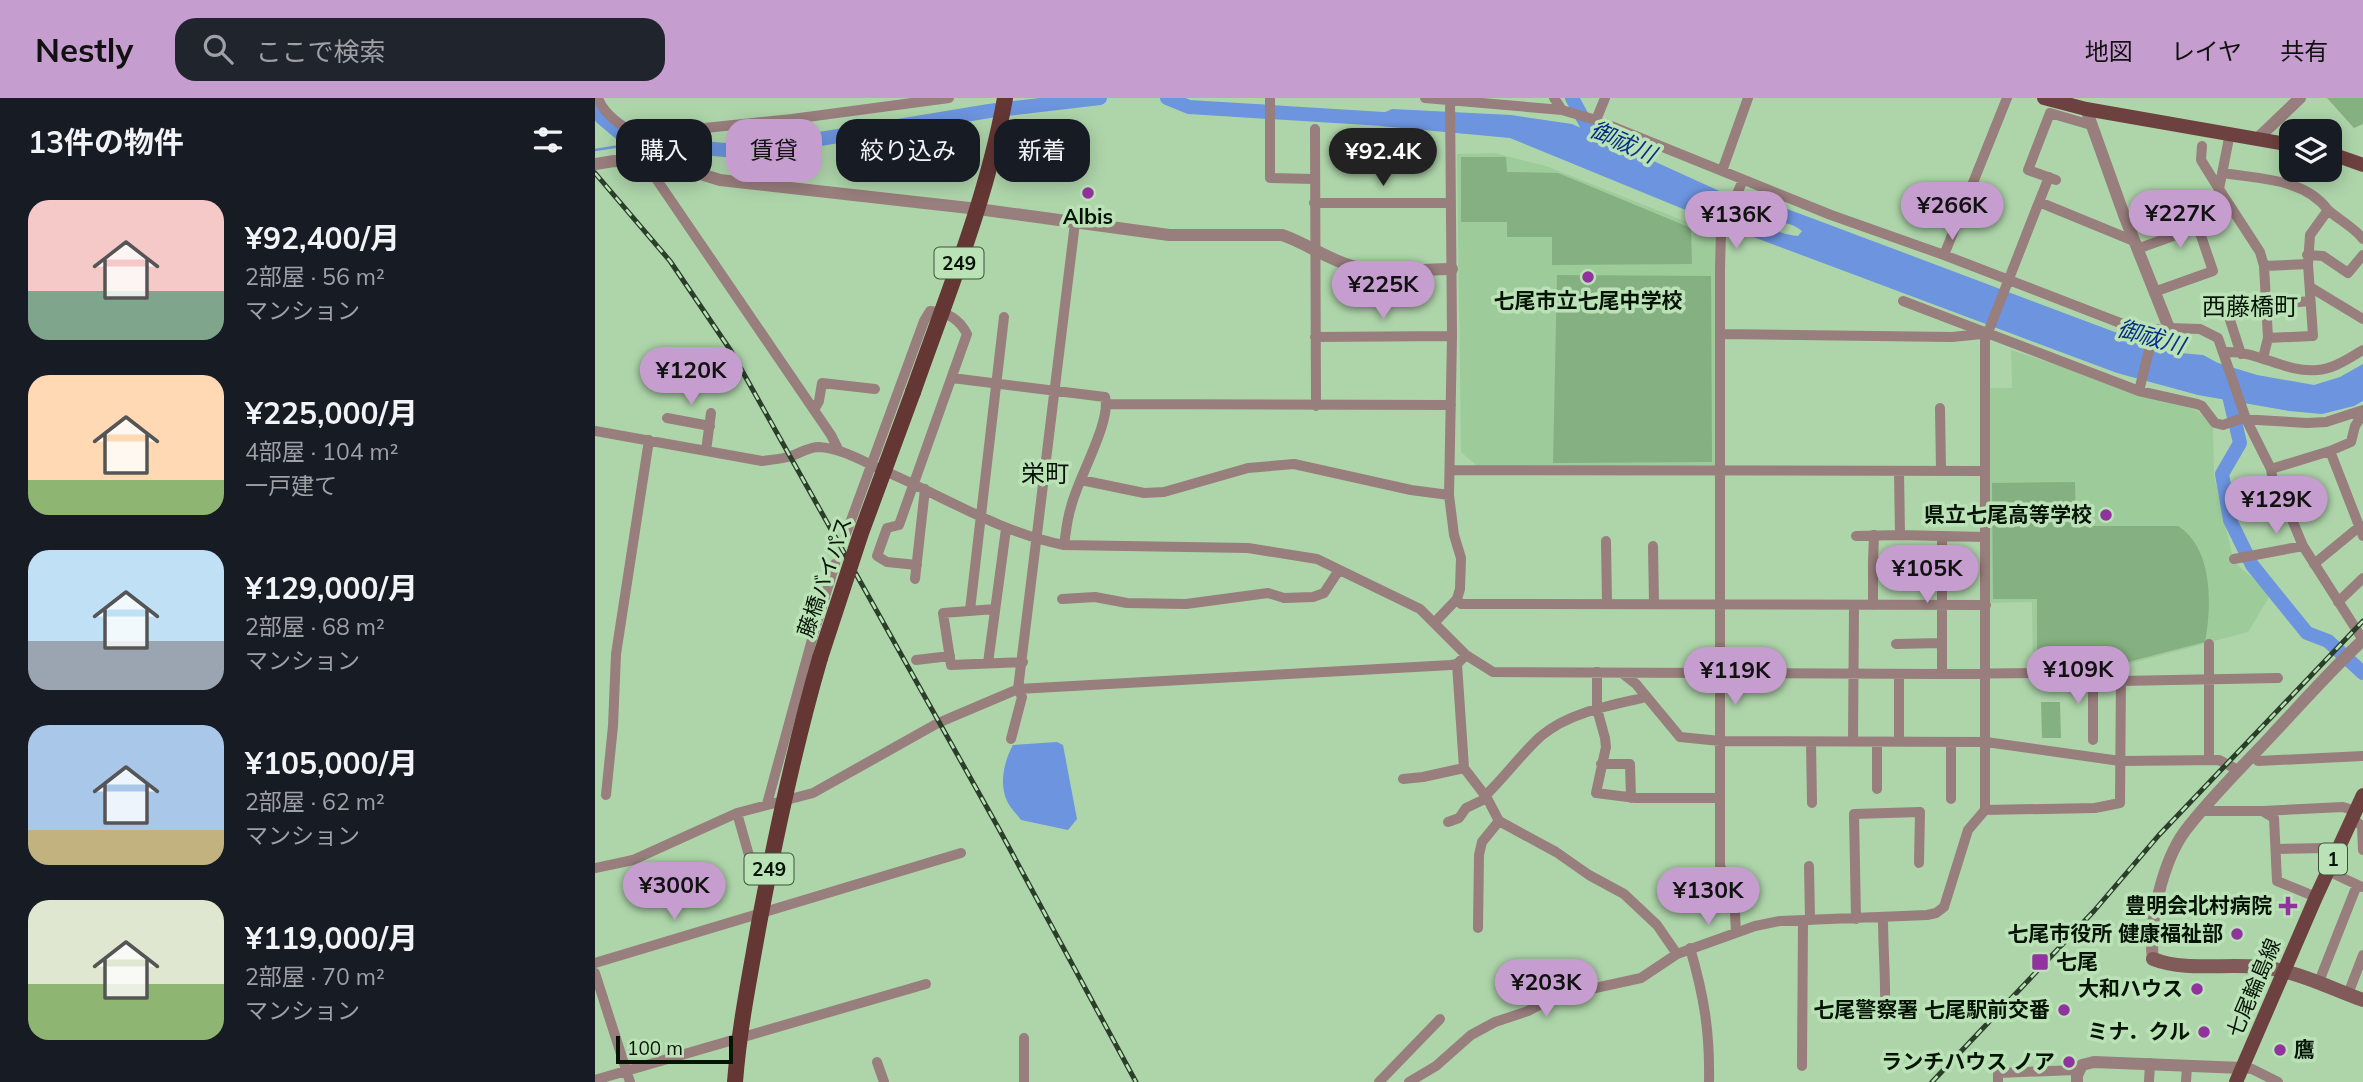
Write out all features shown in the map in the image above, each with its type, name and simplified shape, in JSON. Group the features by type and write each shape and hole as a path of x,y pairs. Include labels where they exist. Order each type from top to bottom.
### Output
{"highway":[{"name":"藤橋バイパス","path":"735,1082 738,1039 766,883 820,659 861,533 978,209 999,133 1005,98"}],"main road":[{"path":"2043,98 2086,109 2279,143"},
{"path":"2342,158 2363,165"},
{"name":"七尾輪島線","path":"2236,1082 2363,795"},
{"path":"2153,959 2176,967 2262,967 2363,1000"}],"street":[{"path":"598,98 601,106 616,120"},
{"path":"712,127 949,98"},
{"path":"1270,98 1270,178 1314,179"},
{"path":"1425,98 1565,111 1595,120 1831,215 2128,326 2154,330 2200,329 2218,338 2225,352 2243,419 2271,469 2274,488 2285,503 2303,546 2363,640 2238,770 2184,832 2169,862 2161,889 2151,941 2153,959"},
{"path":"1554,98 1565,111"},
{"path":"1595,120 1605,98"},
{"path":"1722,171 1748,98"},
{"path":"1944,255 2007,98"},
{"path":"2257,139 2299,98"},
{"path":"1435,622 1457,599 1461,558 1454,535 1449,495 1452,336 1450,102"},
{"path":"2086,109 2135,245 2169,328"},
{"path":"1409,1082 1436,1066 1471,1035 1495,1022 1528,1011 1554,997 1641,978 1677,954 1735,933 1780,921 1927,915 1944,907 1968,830 1985,810 1984,471 1987,334 2039,202 2052,179 2028,170 2050,113 2091,125"},
{"path":"1315,129 1316,406"},
{"path":"2220,189 2231,133"},
{"path":"2202,146 2201,160 2260,253 2264,266 2268,338 2263,358"},
{"path":"595,164 616,160"},
{"path":"2223,173 2263,178 2305,190 2319,198 2328,210 2357,231 2363,239"},
{"path":"712,178 1169,235 1282,235 1350,266 1367,270 1452,269"},
{"path":"1735,933 1734,894 1720,866 1721,232 1742,180"},
{"path":"661,182 839,451"},
{"path":"2039,202 2135,245 2198,227 2213,271 2154,292"},
{"path":"1314,203 1451,203"},
{"path":"2268,338 2313,336 2307,260 2310,235 2328,210"},
{"path":"1011,739 1022,697 1018,689 1075,223"},
{"path":"2264,266 2323,256 2348,273 2363,255"},
{"path":"2310,287 2363,319"},
{"path":"1903,301 2139,391 2197,404 2202,406 2215,423 2243,419 2326,422 2363,412"},
{"path":"2266,305 2310,301"},
{"path":"846,534 924,321 930,311 941,312 960,322 967,334 899,525 887,528 877,556 887,562 917,565"},
{"path":"970,610 1003,317"},
{"path":"2230,320 2241,354"},
{"path":"2139,391 2154,330"},
{"path":"1721,334 1952,337 1987,334"},
{"path":"1315,337 1452,336"},
{"path":"2225,352 2316,371 2334,366 2363,350"},
{"path":"952,378 1105,397 1107,404 1071,505 1064,545"},
{"path":"814,410 820,401 822,383 876,389"},
{"path":"1107,404 1451,405"},
{"path":"1940,408 1941,471"},
{"path":"2271,469 2330,452 2351,442 2355,426 2363,412"},
{"path":"706,451 711,413"},
{"path":"667,418 710,426"},
{"path":"595,431 762,461 789,457 819,447 839,451 913,483 1006,529 1064,545 1248,548 1317,559 1420,609 1466,655 1493,672 2120,672 2120,803 2095,808 1985,810"},
{"path":"606,795 613,726 616,654 649,440"},
{"path":"2314,564 2361,532 2330,452"},
{"path":"1081,480 1144,493 1164,492 1248,468 1294,464 1411,490 1449,495"},
{"path":"1450,470 1984,471"},
{"path":"1899,471 1900,536"},
{"path":"915,579 925,489"},
{"path":"988,663 1006,529"},
{"path":"1856,536 1985,537"},
{"path":"1873,605 1874,536"},
{"path":"1942,536 1942,674"},
{"path":"1606,541 1607,604"},
{"path":"1653,546 1654,604"},
{"path":"2238,559 2303,546"},
{"path":"1874,562 1942,563"},
{"path":"767,804 835,564"},
{"path":"1062,599 1095,597 1126,603 1186,604 1268,593 1284,598 1313,597 1324,593 1339,570"},
{"path":"2338,602 2363,578"},
{"path":"1457,599 1461,604 1986,605"},
{"path":"1853,742 1854,605"},
{"path":"995,608 943,613 951,664 1023,662"},
{"path":"1896,644 1942,643"},
{"path":"2209,645 2209,760"},
{"path":"595,868 633,860 737,813 813,793 938,723 1018,689 1457,664 1466,655"},
{"path":"916,660 950,656"},
{"path":"1457,664 1464,768 1486,797 1499,821 1624,894 1657,925 1677,954"},
{"path":"1597,672 1597,709 1605,738 1596,793 1631,797 1720,798"},
{"path":"2093,672 2093,740"},
{"path":"1622,673 1636,684 1680,737 1720,741 1986,742 2120,761 2228,762 2238,770"},
{"path":"1899,674 1899,742"},
{"path":"2120,681 2278,678"},
{"path":"1448,822 1459,818 1466,808 1486,797 1542,735 1560,723 1597,709 1647,697"},
{"path":"1811,742 1812,803"},
{"path":"1877,742 1877,789"},
{"path":"1951,743 1951,799"},
{"path":"2253,756 2258,761 2363,756"},
{"path":"1601,764 1630,764 1631,797"},
{"path":"1403,779 1423,778 1464,768"},
{"path":"2203,811 2343,807 2354,815 2361,826 2363,850"},
{"path":"2262,811 2274,818 2277,881 2316,897"},
{"path":"1856,919 1854,814 1920,812 1919,863"},
{"path":"737,813 754,873 766,883"},
{"path":"1479,928 1479,855 1482,842 1499,821"},
{"path":"2276,849 2327,848 2337,852"},
{"path":"595,963 961,853"},
{"path":"1802,1066 1809,866"},
{"path":"2318,984 2360,886 2328,871"},
{"path":"1884,917 1883,960 1887,971 1885,1014"},
{"path":"1690,948 1703,993 1710,1058 1709,1082"},
{"path":"2348,994 2363,955"},
{"path":"595,973 630,1082"},
{"path":"595,1080 926,984"},
{"path":"1379,1082 1440,1019"},
{"path":"1024,1038 1024,1082"},
{"path":"877,1062 884,1082"},
{"path":"2077,1078 2082,1065 2094,1062 2150,1063 2252,1069 2278,1082"},
{"path":"2149,1082 2150,1063"},
{"path":"2186,1082 2187,1066"},
{"path":"1998,1082 1998,1073 2075,1070 2077,1078"}],"shaded area":[{"path":"2327,98 2363,98 2363,124 2354,128"},
{"name":"七尾市立七尾中学校","path":"1495,153 1546,166 1717,234 1715,465 1478,467 1461,452 1457,154"},
{"path":"1461,157 1506,157 1507,172 1558,173 1691,228 1692,264 1552,265 1552,237 1507,237 1507,222 1461,222"},
{"path":"1557,275 1711,276 1712,462 1553,463"},
{"name":"県立七尾高等学校","path":"2011,350 2196,410 2213,425 2214,476 2234,562 2271,594 2248,632 2118,667 2033,668 2032,602 1989,603 1986,388 2012,388"},
{"path":"2075,482 2076,526 2178,526 2189,536 2198,548 2207,578 2209,611 2205,642 2124,663 2037,663 2037,599 1993,599 1992,483"},
{"path":"2041,702 2060,702 2061,738 2042,738"}],"water":[{"path":"1392,109 1511,115 1572,124 1737,199 1753,196 2168,352 2203,355 2218,363 2257,375 2314,385 2340,377 2363,364 2363,401 2322,414 2289,411 2198,395 2117,373 1732,229 1510,138 1380,126 1381,114","holes":["1761,212 1766,221 1790,224 1802,231 1798,236 1780,232 1761,223 1754,214"]},
{"path":"1057,742 1063,745 1077,819 1068,830 1021,820 1008,804 1003,787 1005,765 1013,745"}],"waterway":[{"name":"御祓川","path":"595,108 602,118 622,135 627,145 725,150 814,140 989,111 1100,98"},
{"name":"御祓川","path":"1167,98 1189,107 1400,120"},
{"path":"1572,98 1598,146"},
{"path":"595,150 616,147"},
{"name":"御祓川","path":"1832,253 1905,280"},
{"path":"2226,383 2240,443 2222,474 2230,520 2252,565 2307,633 2328,641 2363,673"}],"railway":[{"path":"595,173 670,261 731,351 999,829 1136,1082"},
{"path":"1932,1082 2094,911 2159,835 2363,621"}],"place":[{"name":"Albis","path":"1088,193"},
{"name":"七尾市立七尾中学校","path":"1588,277"},
{"name":"県立七尾高等学校","path":"2106,515"},
{"name":"豊明会北村病院","path":"2288,906"},
{"name":"七尾市役所 健康福祉部","path":"2237,934"},
{"name":"七尾","path":"2040,962"},
{"name":"大和ハウス","path":"2197,989"},
{"name":"七尾警察署 七尾駅前交番","path":"2064,1010"},
{"name":"ミナ．クル","path":"2204,1032"},
{"name":"鷹","path":"2280,1050"},
{"name":"ランチハウス ノア","path":"2069,1062"}],"district":[{"name":"西藤橋町","path":"2250,307"},
{"name":"栄町","path":"1045,474"}]}
